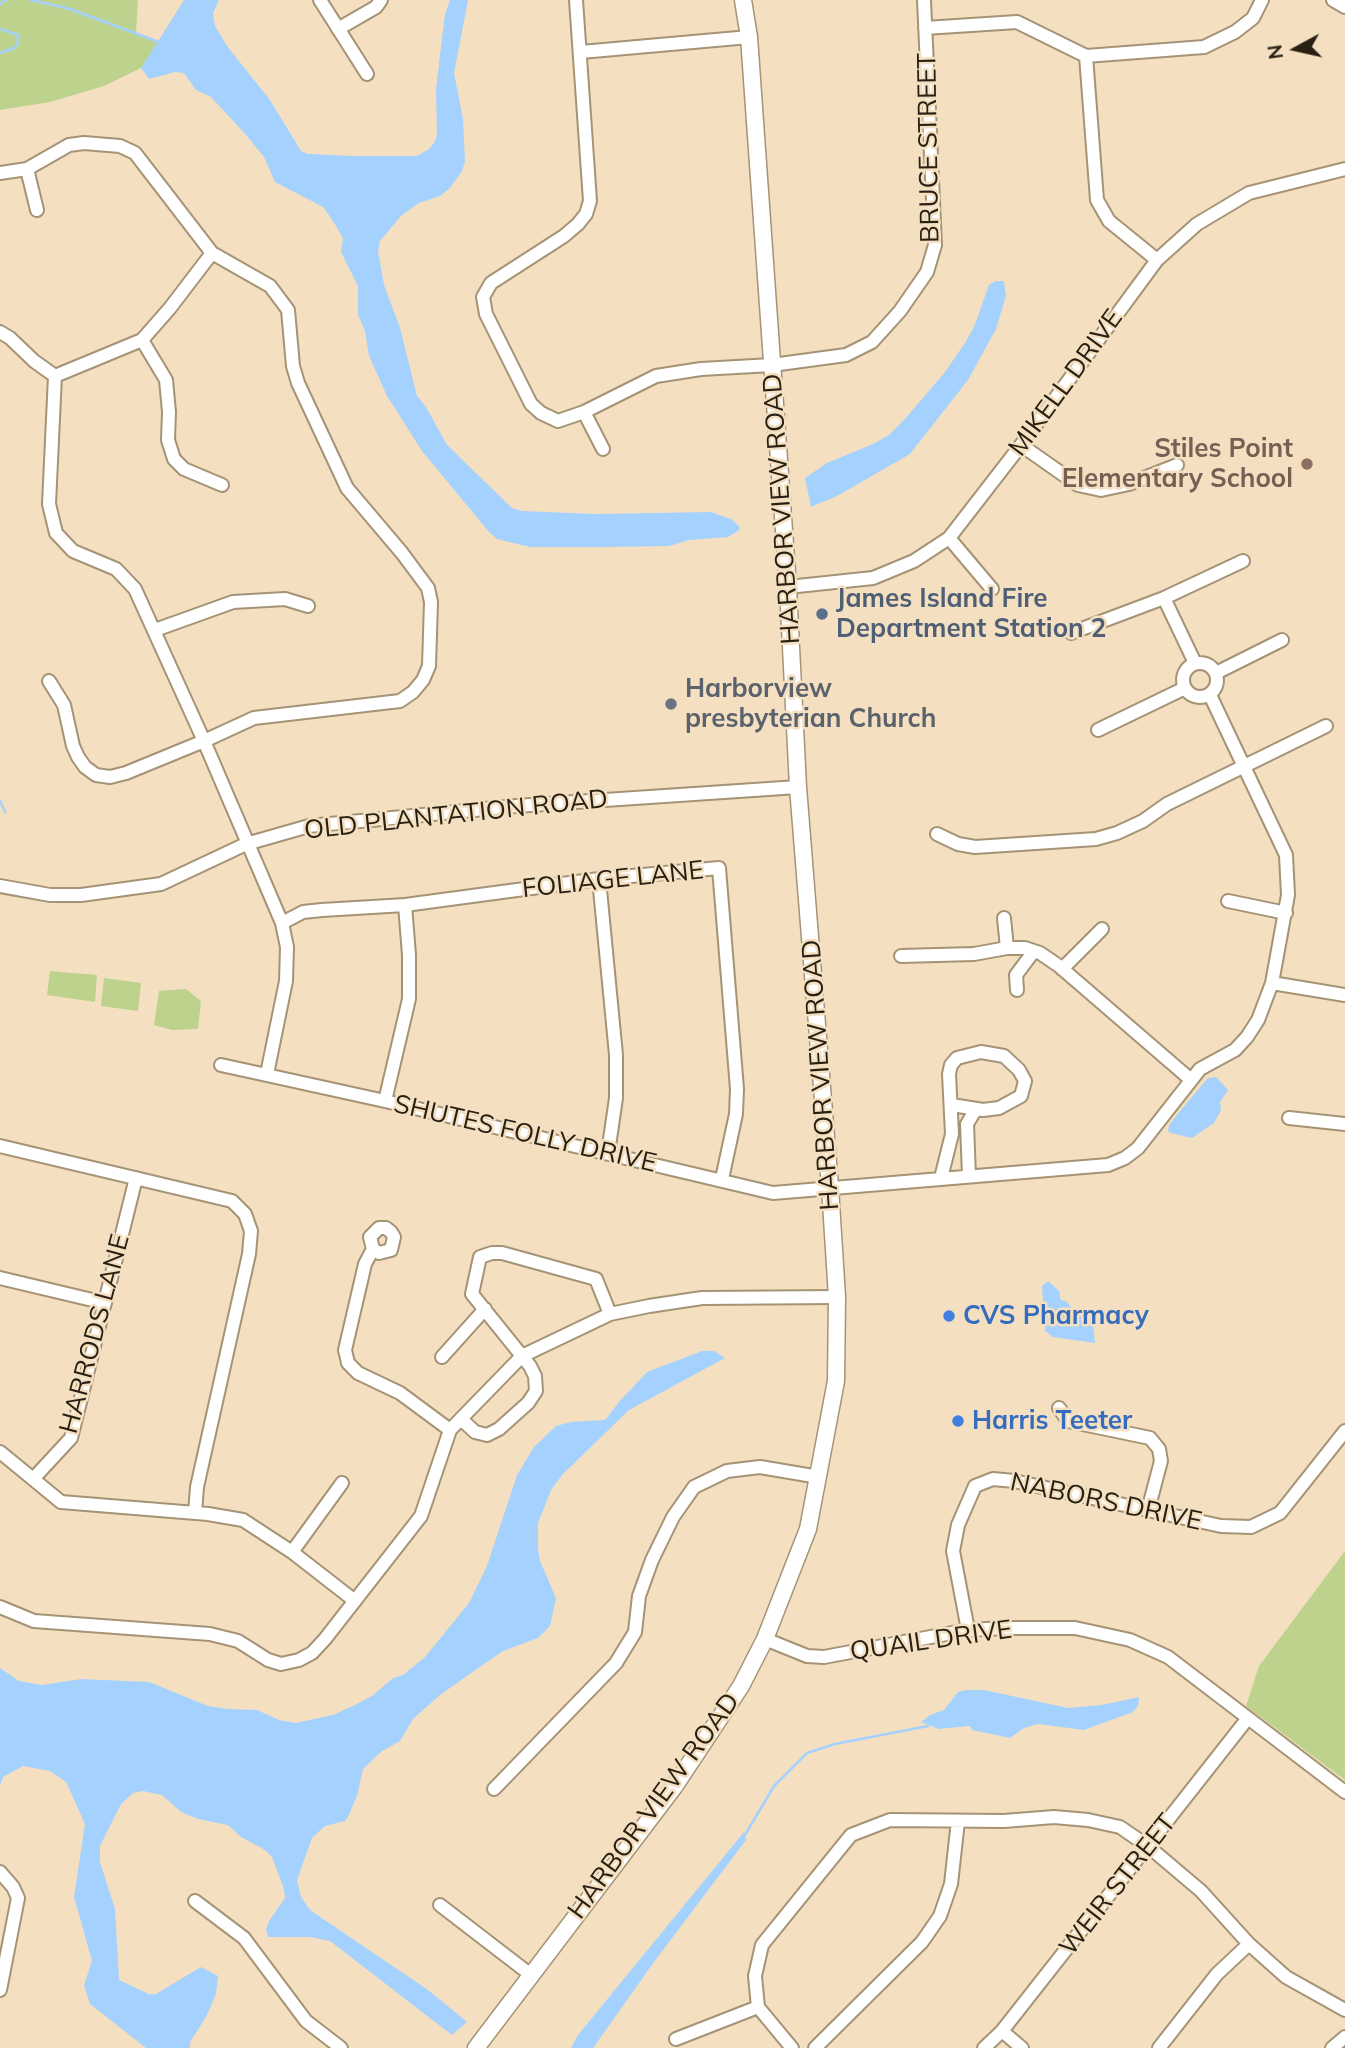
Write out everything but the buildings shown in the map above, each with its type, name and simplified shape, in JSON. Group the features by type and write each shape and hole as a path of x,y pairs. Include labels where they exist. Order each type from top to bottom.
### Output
{"main road":[{"name":"HARBOR VIEW ROAD","path":"476,2048 689,1766 734,1698 765,1639 808,1529 820,1477 836,1381 837,1297 830,1187 798,787 788,587 749,37 743,0"}],"street":[{"path":"320,0 367,74"},
{"path":"338,29 376,7 380,0"},
{"path":"576,0 581,52 749,37"},
{"name":"BRUCE STREET","path":"581,52 590,201 586,214 564,236 491,283 483,297 486,314 531,404 541,413 558,421 584,412 656,376 846,355 872,342 900,311 926,272 935,245 924,0"},
{"path":"926,29 1017,22 1086,56 1204,47 1235,32 1253,18 1262,0"},
{"path":"1333,0 1345,7"},
{"path":"1086,56 1097,200 1108,221 1157,260"},
{"path":"0,173 27,169 69,145 84,143 120,146 135,153 212,253 270,286 288,310 293,366 298,383 347,488 428,587 432,602 429,666 423,680 413,692 400,701 254,718 126,773 110,777 96,775 85,767 78,757 73,746 65,705 48,681"},
{"path":"27,169 37,210"},
{"name":"MIKELL DRIVE","path":"788,587 873,578 914,561 949,538 1157,260 1197,224 1250,193 1345,169"},
{"path":"55,376 142,340 212,253"},
{"path":"0,332 55,376"},
{"path":"142,340 166,380 168,440 174,459 184,469 222,485"},
{"path":"55,376 49,504 51,520 63,542 73,551 116,569 135,589 282,923 287,947 286,981 267,1074"},
{"path":"584,412 603,449"},
{"path":"1021,445 1078,485 1101,490 1129,484 1177,465"},
{"path":"949,538 992,589"},
{"path":"1071,633 1164,598 1243,561"},
{"path":"1164,598 1195,663"},
{"path":"155,631 233,602 285,599 308,606"},
{"path":"1216,673 1282,640"},
{"path":"1195,663 1211,666 1216,673 1216,689 1210,695 1194,697 1185,688 1184,675 1195,663"},
{"path":"1098,730 1185,688"},
{"name":"SHUTES FOLLY DRIVE","path":"221,1065 722,1179 773,1193 1108,1165 1125,1158 1138,1148 1200,1069 1235,1050 1247,1037 1258,1020 1272,984 1286,913 1289,882 1286,855 1210,695"},
{"path":"937,834 958,844 975,847 1096,839 1143,821 1167,804 1326,726"},
{"name":"OLD PLANTATION ROAD","path":"0,886 50,895 81,895 160,884 246,844 309,826 516,806 798,787"},
{"name":"FOLIAGE LANE","path":"282,923 303,912 405,905 599,879 719,868 737,1089 736,1114 722,1179"},
{"path":"599,879 616,1055 616,1098 608,1153"},
{"path":"1228,901 1286,913"},
{"path":"385,1101 408,999 409,955 405,905"},
{"path":"1004,918 1007,948"},
{"path":"1062,969 1102,929"},
{"path":"901,956 974,954 1007,948 1034,951 1062,969 1190,1079"},
{"path":"1017,989 1016,975 1034,951"},
{"path":"1272,984 1345,995"},
{"path":"941,1178 952,1134 949,1074 951,1065 957,1058 981,1052 1004,1056 1018,1070 1024,1081 1021,1096 999,1108 976,1109 952,1105"},
{"path":"969,1176 967,1124 976,1109"},
{"path":"1289,1118 1345,1124"},
{"path":"0,1146 232,1201 245,1214 251,1231 249,1254 197,1487 195,1513"},
{"name":"HARRODS LANE","path":"33,1479 71,1438 136,1178"},
{"path":"373,1249 365,1264 345,1350 348,1363 358,1373 400,1393 450,1430"},
{"path":"461,1419 475,1432 487,1435 499,1429 528,1403 536,1391 535,1376 522,1356 472,1294 480,1257 502,1253 596,1279 610,1314"},
{"path":"0,1278 105,1303"},
{"path":"0,1607 34,1621 209,1634 238,1640 268,1660 281,1664 299,1660 312,1653 421,1516 450,1430 522,1356 610,1314 702,1298 837,1297"},
{"path":"442,1357 485,1309"},
{"path":"1059,1408 1068,1421 1150,1437 1159,1449 1161,1461 1148,1510"},
{"name":"NABORS DRIVE","path":"968,1630 953,1551 958,1525 975,1486 993,1479 1014,1482 1221,1526 1251,1527 1280,1513 1345,1431"},
{"path":"0,1452 61,1502 195,1513 243,1520 292,1552 355,1601"},
{"path":"494,1790 616,1663 635,1632 639,1596 652,1560 673,1517 694,1486 727,1471 760,1467 820,1477"},
{"path":"292,1552 342,1483"},
{"name":"QUAIL DRIVE","path":"765,1639 807,1656 824,1657 968,1630 1075,1628 1130,1640 1168,1657 1345,1792"},
{"name":"WEIR STREET","path":"984,2048 1002,2031 1248,1718"},
{"path":"792,2048 758,2007 755,1976 762,1945 851,1835 890,1820 958,1821 1054,1817 1088,1820 1120,1827 1149,1846 1201,1891 1249,1944 1286,1977 1345,2010"},
{"path":"815,2048 922,1942 940,1916 951,1884 958,1821"},
{"path":"0,1872 13,1887 18,1898 0,1990"},
{"path":"195,1901 244,1938 306,2021 341,2048"},
{"path":"440,1905 531,1975"},
{"path":"1158,2048 1217,1974 1249,1944"},
{"path":"676,2039 758,2007"},
{"path":"1002,2031 1022,2048"},
{"path":"1332,2048 1345,2037"}],"green space":[{"path":"0,0 138,0 136,34 159,42 141,68 104,86 50,102 0,110"},
{"path":"50,971 97,975 95,1002 47,995"},
{"path":"104,978 141,983 138,1011 101,1006"},
{"path":"186,989 201,1001 198,1029 172,1030 154,1025 159,991"},
{"path":"1345,1551 1345,1780 1246,1706 1259,1666"}],"water":[{"path":"184,0 219,0 213,13 215,26 227,46 270,100 301,151 308,154 353,156 417,156 429,149 437,136 436,89 445,14 450,0 468,0 454,73 463,119 465,161 462,171 450,188 440,196 419,203 401,216 380,241 378,251 384,285 400,328 417,396 447,445 512,508 522,511 595,514 711,512 733,520 740,528 738,531 728,537 689,540 669,546 607,547 530,547 497,539 489,532 422,451 387,396 369,356 365,331 358,315 358,286 341,252 343,238 323,207 275,182 264,157 246,135 211,97 196,90 184,73 175,72 149,79 141,68"},
{"path":"1004,281 1006,296 996,329 968,380 910,454 837,496 811,507 805,478 827,463 889,435 905,419 945,372 965,343 974,327 989,285"},
{"path":"1216,1077 1228,1090 1220,1102 1221,1110 1214,1123 1192,1138 1168,1131 1169,1125 1208,1078"},
{"path":"1048,1281 1059,1291 1061,1300 1067,1302 1075,1312 1093,1325 1095,1343 1053,1337 1045,1331 1042,1286"},
{"path":"702,1351 714,1351 725,1358 629,1410 563,1474 551,1490 538,1523 540,1561 556,1598 550,1626 538,1638 503,1651 440,1695 413,1719 400,1741 382,1751 363,1769 357,1796 348,1817 345,1821 325,1826 312,1838 297,1880 301,1897 310,1910 428,1990 467,2022 452,2035 330,1941 310,1937 268,1937 266,1929 269,1921 285,1898 272,1857 228,1825 198,1819 181,1812 162,1795 143,1791 133,1793 121,1804 100,1846 100,1862 115,1909 119,1980 149,1994 156,1994 201,1967 218,1976 216,1994 206,2017 190,2042 190,2048 146,2048 90,2004 84,1985 92,1961 74,1897 85,1824 66,1782 50,1771 23,1766 3,1777 0,1786 0,1668 19,1681 42,1685 81,1679 149,1682 208,1706 257,1710 279,1720 295,1723 333,1715 372,1696 425,1657 469,1603 487,1566 517,1475 534,1447 556,1426 571,1422 605,1420 647,1372"},
{"path":"984,1690 1068,1708 1102,1705 1139,1697 1138,1706 1133,1712 1084,1730 1038,1724 1024,1728 1010,1738 972,1730 970,1726 939,1729 921,1722 944,1710 958,1692"},
{"path":"744,1832 746,1840 593,2048 571,2048 578,2035"}],"waterway":[{"path":"0,4 6,0"},
{"path":"31,0 70,9 159,42"},
{"path":"0,29 18,35 18,43 14,48 0,53"},
{"path":"0,801 5,812"},
{"path":"745,1835 774,1786 807,1753 835,1744 928,1726"}],"place":[{"name":"Stiles Point Elementary School","path":"1307,464"},
{"name":"James Island Fire Department Station 2","path":"822,614"},
{"name":"Harborview presbyterian Church","path":"671,704"},
{"name":"CVS Pharmacy","path":"949,1316"},
{"name":"Harris Teeter","path":"958,1421"}]}
